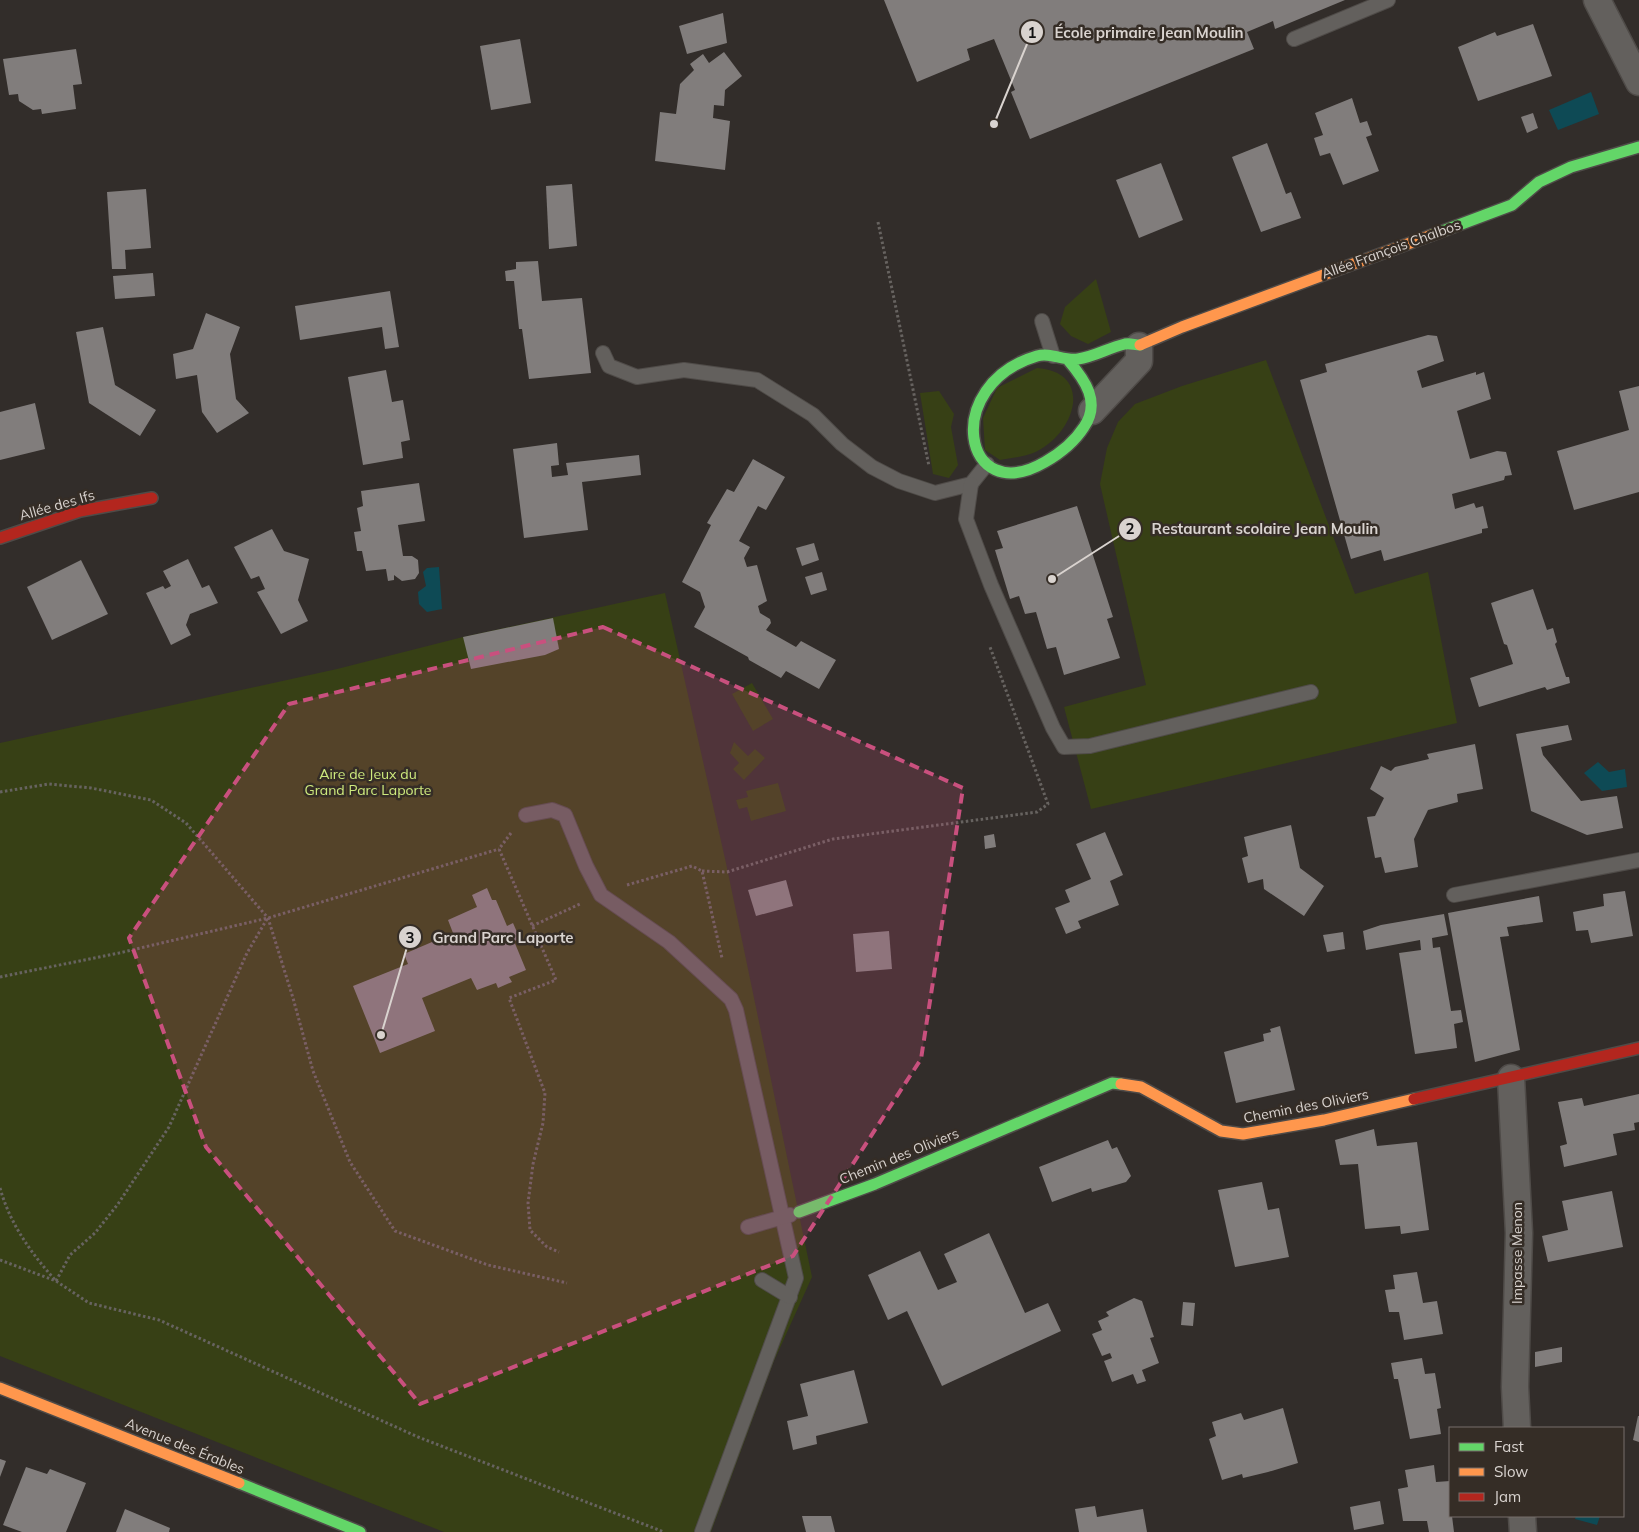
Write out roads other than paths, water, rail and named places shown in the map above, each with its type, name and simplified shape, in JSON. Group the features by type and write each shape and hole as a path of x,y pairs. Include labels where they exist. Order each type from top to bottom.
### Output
{"street":[{"path":"1597,0 1636,66"},
{"name":"Allée François Chalbos","path":"1068,360 1108,351 1128,344 1139,346 1182,326 1512,205 1522,193 1555,172 1603,156 1639,147"},
{"path":"1092,411 1091,392 1084,378 1068,360 1046,354 1022,363 998,377 978,401 971,424 975,449 992,469 1015,474 1038,466 1059,454 1083,429 1092,411 1138,360 1139,346"},
{"name":"Allée des Ifs","path":"0,538 80,511 152,498"},
{"name":"Chemin des Oliviers","path":"799,1212 875,1184 1112,1083 1141,1087 1221,1131 1244,1134 1324,1120 1639,1048"},
{"name":"Impasse Menon","path":"1511,1078 1519,1233 1515,1386 1517,1427"},
{"name":"Avenue des Érables","path":"0,1388 360,1532"},
{"path":"1522,1517 1523,1532"}],"lane":[{"path":"1294,39 1388,0"},
{"path":"1042,321 1053,356"},
{"path":"603,353 609,366 637,377 684,370 757,380 813,415 842,444 872,467 898,481 934,493 971,484"},
{"path":"987,464 971,484 966,518 991,585 1053,728 1064,746 1090,746 1311,692"},
{"path":"526,815 552,810 565,815 586,866 605,898 669,942 731,998 736,1010 796,1278 702,1532"},
{"path":"1454,895 1639,860"},
{"path":"748,1227 799,1212"},
{"path":"762,1280 790,1297"}],"water":[{"path":"1591,92 1599,114 1558,130 1549,110"},
{"path":"439,567 442,609 427,612 419,604 418,592 426,586 423,572 427,568"},
{"path":"1598,762 1609,772 1625,769 1627,787 1602,791 1584,773"},
{"path":"1576,1517 1600,1517 1597,1525 1575,1519"}],"place":[{"name":"École primaire Jean Moulin","path":"994,124"},
{"name":"Restaurant scolaire Jean Moulin","path":"1052,579"},
{"name":"Grand Parc Laporte","path":"381,1035"}],"park label":[{"name":"Aire de Jeux du Grand Parc Laporte","path":"368,782"}]}
